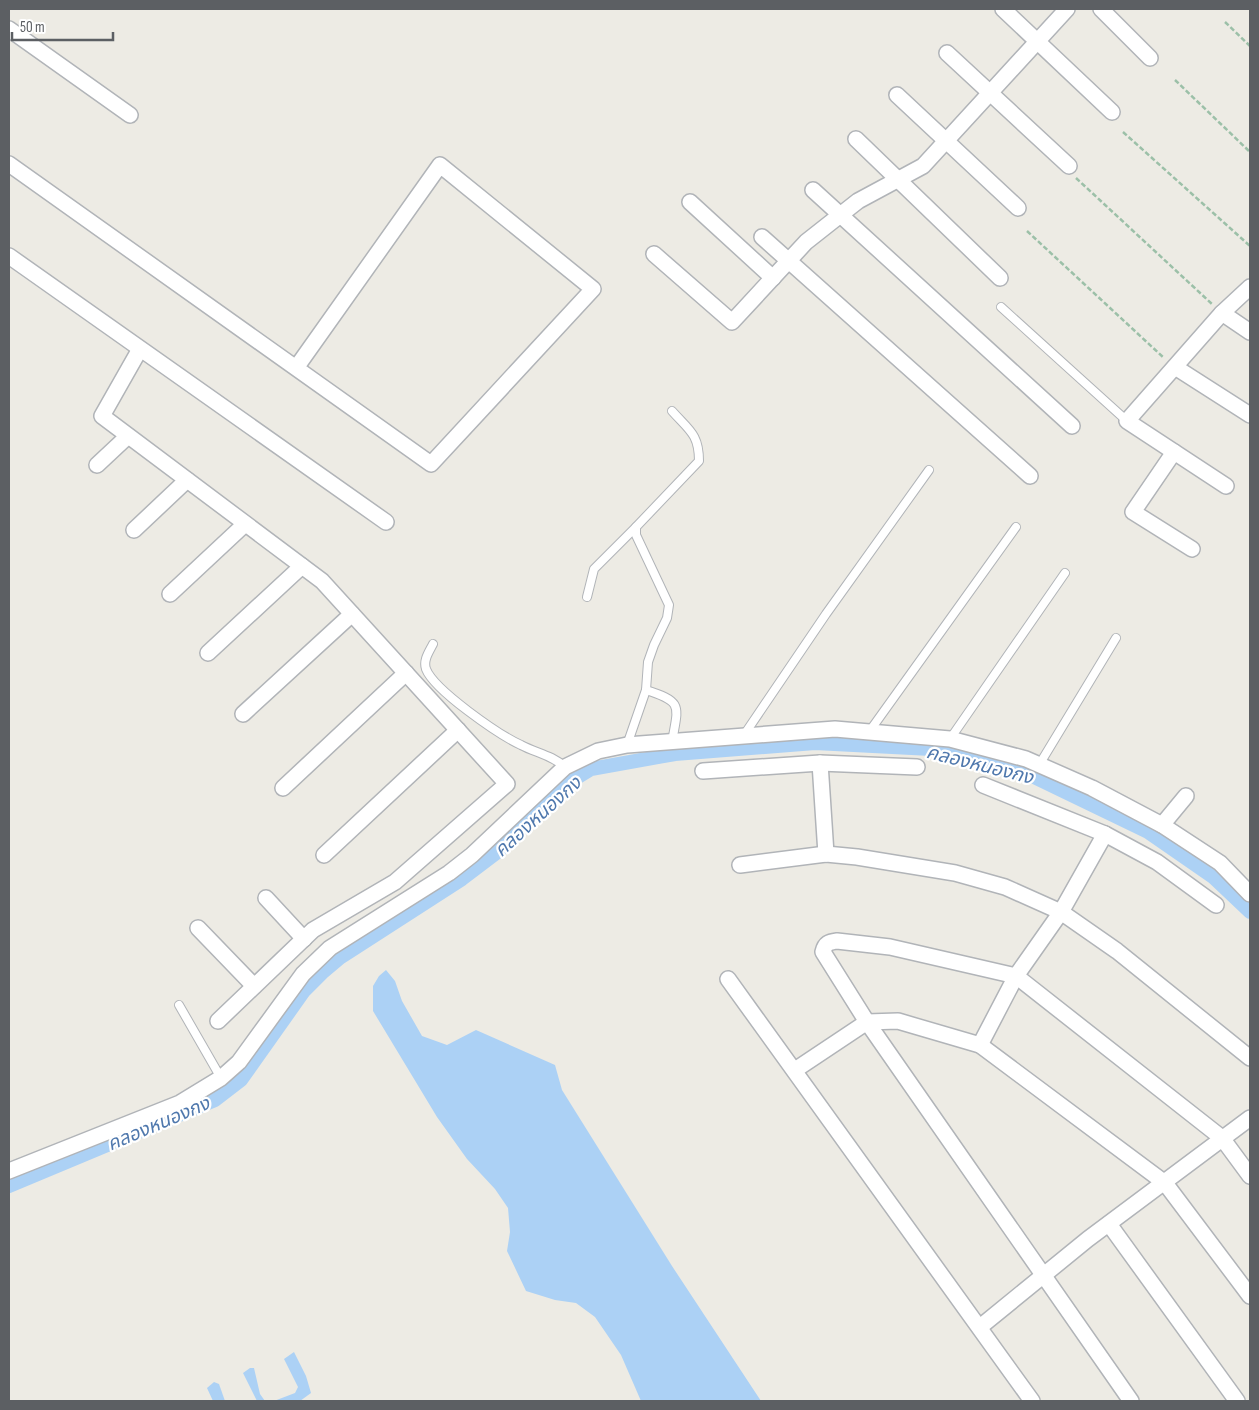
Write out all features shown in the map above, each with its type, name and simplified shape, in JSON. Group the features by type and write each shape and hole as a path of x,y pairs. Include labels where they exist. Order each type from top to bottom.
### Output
{"street":[{"path":"1003,9 1112,112"},
{"path":"654,254 732,322 806,242 840,214 858,201 923,166 1067,9"},
{"path":"1100,9 1150,58"},
{"path":"9,29 130,116"},
{"path":"948,53 1072,172"},
{"path":"897,95 1018,208"},
{"path":"856,139 1000,278"},
{"path":"9,164 431,464 593,289 440,165 296,368"},
{"path":"813,190 1072,426"},
{"path":"690,202 773,278"},
{"path":"762,237 1030,476"},
{"path":"9,256 386,522"},
{"path":"1226,486 1127,421 1222,313 1250,286"},
{"path":"1222,313 1250,332"},
{"path":"140,349 102,416 322,581 507,784 395,882 313,930 218,1020"},
{"path":"1175,367 1250,414"},
{"path":"97,465 128,436"},
{"path":"1174,452 1133,512 1192,549"},
{"path":"134,530 187,480"},
{"path":"170,594 245,524"},
{"path":"208,653 302,566"},
{"path":"243,714 352,614"},
{"path":"284,788 406,673"},
{"path":"9,1171 180,1103 222,1078 239,1062 303,974 330,948 457,867 565,767 598,751 626,745 835,729 950,739 1026,759 1092,788 1162,825 1220,863 1250,894"},
{"path":"324,855 458,730"},
{"path":"820,764 826,854"},
{"path":"703,771 820,764 917,767"},
{"path":"984,784 1105,834 1157,862 1216,905"},
{"path":"1162,825 1186,796"},
{"path":"980,1045 1016,976 1061,912 1105,834"},
{"path":"740,865 826,854 876,859 955,872 1005,887 1061,912 1117,951 1250,1058"},
{"path":"266,898 304,939"},
{"path":"198,928 254,986"},
{"path":"1131,1401 867,1022 823,952 824,946 829,942 858,942 890,947 1016,976 1222,1138 1250,1176"},
{"path":"728,978 1032,1401"},
{"path":"795,1070 867,1022 898,1021 980,1045 1165,1183 1250,1296"},
{"path":"980,1327 1109,1224 1250,1118"},
{"path":"1109,1224 1237,1401"}],"lane":[{"path":"1001,308 1127,421"},
{"path":"587,597 594,569 699,461 699,445 693,434 672,411"},
{"path":"744,735 826,614 929,470"},
{"path":"626,745 646,690 648,662 667,618 669,605 636,535 636,527"},
{"path":"869,732 1016,527"},
{"path":"950,739 1066,573"},
{"path":"1039,765 1116,638"},
{"path":"433,644 425,660 426,670 464,708 500,734 522,746 551,756 565,767"},
{"path":"646,690 665,696 674,702 677,710 672,742"},
{"path":"179,1005 222,1078"}],"path":[{"path":"1225,22 1250,46"},
{"path":"1175,80 1250,152"},
{"path":"1123,132 1250,246"},
{"path":"1072,172 1222,313"},
{"path":"1026,231 1175,367"}],"water":[{"path":"386,970 395,981 402,1001 422,1036 447,1045 476,1030 555,1065 562,1090 672,1266 761,1401 641,1401 621,1355 595,1317 576,1303 555,1300 526,1291 507,1251 510,1232 508,1208 495,1189 467,1159 437,1117 373,1011 373,986 379,976"},
{"path":"294,1352 306,1376 311,1393 300,1401 274,1401 295,1393 298,1387 284,1359"},
{"path":"250,1368 254,1368 260,1394 265,1401 257,1401 243,1373"},
{"path":"214,1382 219,1384 225,1401 213,1401 207,1388"}],"waterway":[{"name":"คลองหนองกง","path":"9,1186 215,1100 241,1080 304,991 322,973 341,957 462,879 499,851 568,783 591,769 675,754 815,743 931,749 1034,777 1148,832 1213,877 1250,912"}]}
